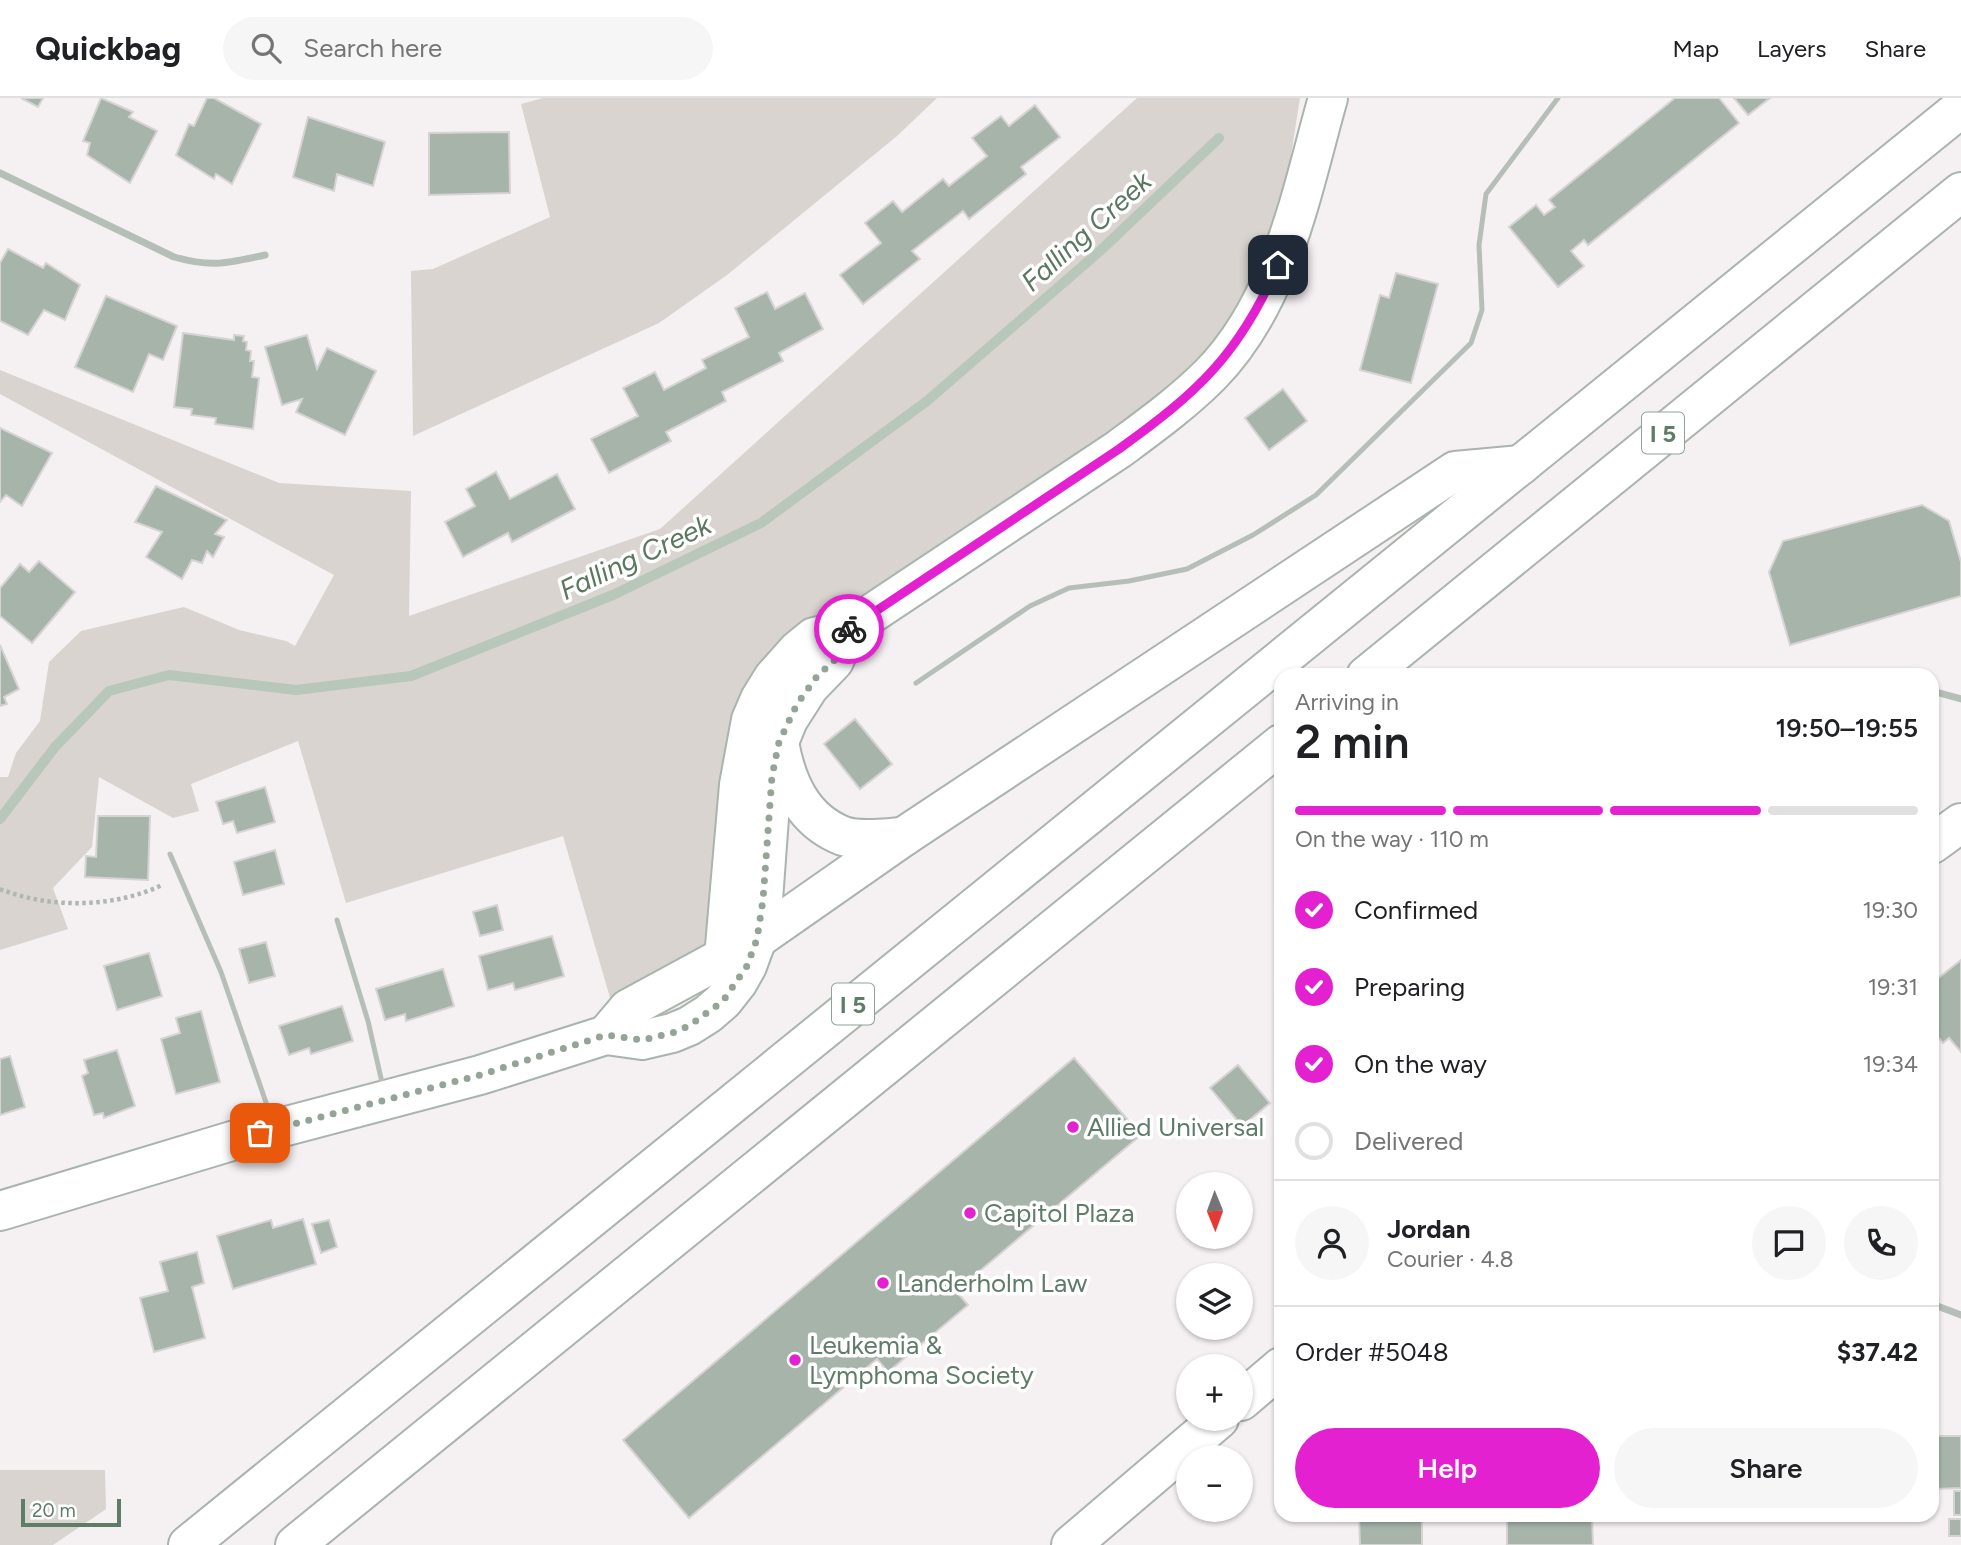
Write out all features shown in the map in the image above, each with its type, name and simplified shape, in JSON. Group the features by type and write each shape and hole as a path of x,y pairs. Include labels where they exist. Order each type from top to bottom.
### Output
{"main road":[{"path":"724,958 739,785 751,720 773,678 798,650 814,637 847,631 1119,449 1154,424 1211,375 1258,309 1285,249 1328,98"},
{"name":"I 5","path":"188,1545 1961,108"},
{"name":"I 5","path":"1376,668 1961,192"},
{"path":"606,1035 628,1009 757,939 903,837 1455,471 1521,465"},
{"path":"0,1211 275,1130 536,1059 606,1035 642,1040 672,1033 708,1014 738,982 757,939 763,900 772,776 779,742 797,704 818,675 834,661 847,631"},
{"path":"779,742 788,781 800,803 818,821 844,836 872,839 903,837"},
{"name":"I 5","path":"295,1545 1274,750"},
{"path":"1939,839 1961,823"},
{"path":"1253,1391 1274,1373"},
{"path":"1071,1545 1205,1431"}],"street":[{"path":"0,173 174,257 200,264 219,264 265,255"},
{"path":"1939,693 1961,699"},
{"path":"1939,1307 1961,1315"}],"lane":[{"path":"916,683 1030,606 1069,588 1187,569 1253,535 1316,495 1471,343 1482,310 1479,245 1486,194 1558,98"},
{"path":"170,853 221,972 275,1130"},
{"path":"337,919 368,1021 386,1100"}],"path":[{"path":"0,889 20,897 75,904 139,896 161,885"}],"shaded area":[{"path":"543,98 937,98 897,136 727,275 659,323 413,436 411,271 433,269 550,217 521,104"},
{"path":"1137,98 1300,98 1280,225 1236,322 1164,402 820,628 717,931 705,948 613,1008 563,836 346,903 298,741 191,784 199,811 173,818 99,777 92,847 53,888 68,929 0,950 0,777 8,777 16,753 40,721 49,662 81,631 184,607 239,630 286,641 295,646 334,575 0,394 0,370 279,483 411,491 409,616 660,529"},
{"path":"0,1470 105,1470 106,1509 53,1545 0,1545"}],"building":[{"path":"21,98 43,98 38,107"},
{"path":"101,98 133,112 129,117 157,131 130,183 87,155 90,143 83,141"},
{"path":"207,98 214,98 261,124 232,184 216,174 214,179 176,155 189,124 194,126"},
{"path":"1675,98 1719,98 1739,123 1588,245 1584,240 1571,251 1584,266 1558,287 1509,227 1536,205 1544,215 1555,207 1549,200"},
{"path":"1734,98 1770,98 1748,115"},
{"path":"1035,105 1060,137 1021,167 1026,174 969,219 963,211 912,251 920,259 863,304 840,275 881,243 865,223 893,201 902,212 943,179 949,186 987,156 972,138 1001,116 1009,126"},
{"path":"308,117 385,142 373,186 337,174 334,191 293,177"},
{"path":"509,132 510,193 429,195 429,133"},
{"path":"8,249 43,268 46,263 80,285 65,320 44,310 28,335 0,321 0,263"},
{"path":"1396,273 1438,284 1411,383 1360,370 1380,295 1389,298"},
{"path":"767,292 775,309 805,293 823,329 779,353 783,361 722,392 726,401 666,432 671,441 609,473 591,439 638,416 623,388 655,372 664,390 706,368 702,360 749,337 735,308"},
{"path":"106,296 177,326 163,360 149,354 133,392 75,367"},
{"path":"183,333 234,340 234,335 244,336 243,341 247,342 246,350 251,351 250,361 254,361 252,377 259,378 253,429 215,424 216,418 191,415 192,409 174,407"},
{"path":"307,335 317,369 327,348 376,371 345,435 296,412 302,399 282,405 265,347"},
{"path":"1283,389 1307,421 1269,450 1245,418"},
{"path":"0,428 52,453 22,506 6,495 0,502"},
{"path":"496,472 510,499 557,474 575,509 512,542 508,533 463,557 445,522 475,506 466,489"},
{"path":"156,486 227,520 215,534 224,537 213,557 207,551 202,563 192,560 182,579 146,557 162,532 135,522"},
{"path":"1922,505 1949,521 1961,562 1961,596 1790,645 1769,572 1783,541"},
{"path":"39,561 75,592 32,643 0,616 0,588 20,564 29,572"},
{"path":"0,645 19,689 4,697 7,704 0,706"},
{"path":"855,719 892,764 860,789 824,744"},
{"path":"265,787 275,822 237,833 233,821 223,824 216,802"},
{"path":"98,816 150,816 148,880 85,877 86,856 96,857"},
{"path":"275,850 284,884 243,895 234,862"},
{"path":"497,905 503,930 480,936 473,912"},
{"path":"552,936 564,976 515,990 513,983 488,990 479,956"},
{"path":"266,942 275,976 249,983 239,949"},
{"path":"149,953 162,996 117,1010 104,966"},
{"path":"1961,960 1961,1052 1949,1038 1943,1043 1939,1038 1939,977"},
{"path":"443,969 454,1006 406,1021 405,1014 385,1020 376,989"},
{"path":"342,1006 353,1041 311,1054 309,1048 289,1055 279,1026"},
{"path":"201,1011 220,1082 176,1094 161,1039 180,1033 176,1018"},
{"path":"117,1050 135,1106 104,1118 103,1113 94,1115 82,1076 88,1073 84,1060"},
{"path":"10,1056 25,1107 0,1115 0,1059"},
{"name":"Capitol Plaza","path":"1074,1058 1141,1135 956,1291 968,1305 888,1372 877,1359 689,1518 623,1440"},
{"path":"1238,1065 1270,1103 1242,1126 1210,1088"},
{"path":"303,1219 316,1264 233,1289 217,1236 271,1220 273,1228"},
{"path":"329,1220 337,1247 321,1253 312,1224"},
{"path":"197,1252 204,1283 192,1287 205,1338 154,1352 140,1298 168,1291 160,1262"},
{"path":"1939,1436 1961,1436 1961,1488 1939,1489"},
{"path":"1954,1491 1961,1491 1961,1515 1954,1515"},
{"path":"1949,1519 1961,1519 1961,1536 1949,1536"},
{"path":"1359,1522 1422,1522 1422,1545 1360,1545"},
{"path":"1507,1522 1592,1522 1593,1545 1507,1545"}],"waterway":[{"name":"Falling Creek","path":"0,819 55,747 109,691 169,675 296,690 411,676 613,595 761,523 927,401 1100,251 1219,138"}],"way so far":[{"path":"260,1133 480,1075 606,1035 642,1040 672,1033 708,1014 738,982 757,939 763,900 772,776 779,742 797,704 818,675 834,661 849,629"}],"place":[{"name":"Allied Universal","path":"1073,1127"},
{"name":"Capitol Plaza","path":"970,1213"},
{"name":"Landerholm Law","path":"883,1283"},
{"name":"Leukemia & Lymphoma Society","path":"795,1360"}],"route":[{"path":"849,629 1119,449 1186,397 1211,375 1244,332 1278,265"}]}
